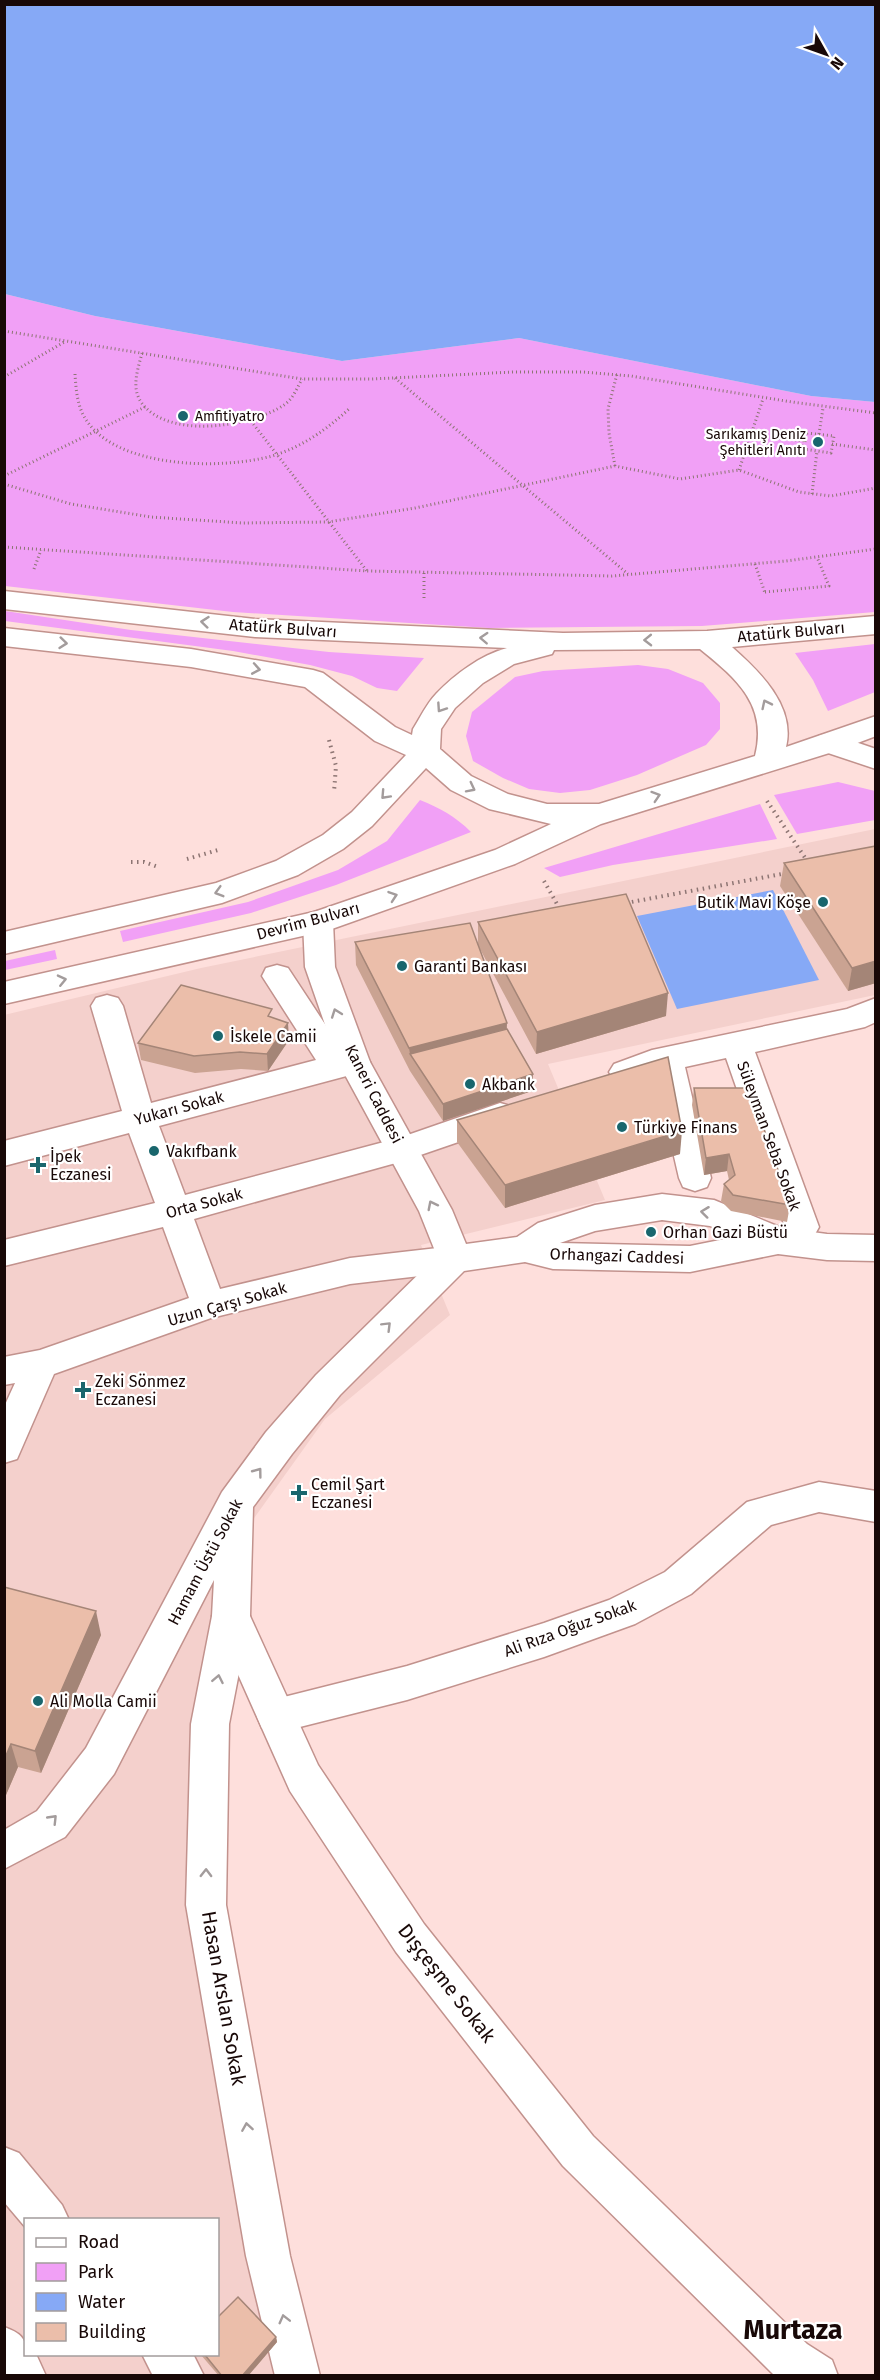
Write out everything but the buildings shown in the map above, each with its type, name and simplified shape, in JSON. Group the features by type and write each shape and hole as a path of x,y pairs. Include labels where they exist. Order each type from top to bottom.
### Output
{"street":[{"name":"Atatürk Bulvarı","path":"4,600 255,628 563,642 707,640 876,625"},
{"path":"4,637 191,658 313,679 385,734 425,752 461,783 499,802 547,814 600,814 768,760 829,743 876,725"},
{"name":"Atatürk Bulvarı","path":"707,640 740,667 757,686 776,730 768,760"},
{"name":"Atatürk Bulvarı","path":"425,752 428,729 445,701 473,677 504,658 563,642"},
{"path":"829,743 876,760"},
{"path":"4,943 222,892 287,868 333,842 362,819 425,752"},
{"name":"Devrim Bulvarı","path":"4,993 318,922 505,857 600,814"},
{"name":"Kaneri Caddesi","path":"318,922 320,967 345,1064 403,1149 435,1210 455,1259"},
{"path":"277,976 345,1064"},
{"path":"107,1006 140,1119 209,1305"},
{"name":"Süleyman Seba Sokak","path":"598,1081 667,1059 854,1019 876,1009"},
{"name":"Süleyman Seba Sokak","path":"737,1045 790,1234"},
{"path":"667,1059 695,1178"},
{"name":"Yukarı Sokak","path":"4,1154 345,1064"},
{"path":"403,1149 522,1108"},
{"name":"Orta Sokak","path":"4,1254 403,1149"},
{"name":"Orhangazi Caddesi","path":"525,1249 550,1232 596,1218 662,1207 714,1213 790,1234 826,1247 876,1248"},
{"name":"Orhangazi Caddesi","path":"455,1259 525,1249 553,1256 690,1259 790,1234"},
{"name":"Uzun Çarşı Sokak","path":"4,1371 41,1364 209,1305 350,1271 455,1259"},
{"name":"Hamam Üstü Sokak","path":"4,1851 51,1824 100,1761 235,1503 279,1443 328,1385 455,1259"},
{"path":"4,1448 41,1364"},
{"name":"Ali Rıza Oğuz Sokak","path":"276,1716 407,1683 544,1640 622,1612 678,1583 760,1513 819,1497 876,1507"},
{"name":"Dışçeşme Sokak","path":"235,1503 231,1616 304,1778 410,1938 578,2151 791,2360 816,2376"},
{"name":"Hasan Arslan Sokak","path":"231,1616 210,1724 206,1905 268,2256 298,2376"},
{"path":"4,2168 45,2218"},
{"path":"4,2349 24,2376"},
{"path":"165,2356 182,2376"}],"path":[{"path":"4,331 302,379 343,381 536,371 617,374 763,399 876,413"},
{"path":"5,376 67,341"},
{"path":"142,353 135,369 135,385 146,408 174,423 191,427 231,426 273,412 295,393 302,379"},
{"path":"75,374 77,399 85,419 96,432 141,456 175,463 210,465 244,462 276,454 311,441 335,424 349,409"},
{"path":"615,466 609,433 608,408 617,374"},
{"path":"394,378 628,575"},
{"path":"739,470 763,399"},
{"path":"4,477 146,408"},
{"path":"819,434 823,408"},
{"path":"251,421 367,572"},
{"path":"807,433 819,434 834,436 831,453 803,449 807,433"},
{"path":"751,435 805,441"},
{"path":"832,444 876,450"},
{"path":"812,494 817,451"},
{"path":"4,484 71,504 151,517 242,523 328,522 524,487 615,466 680,479 739,470 799,492 831,496 876,488"},
{"path":"4,547 367,572 628,575 755,564 876,549"},
{"path":"765,592 829,586 817,557"},
{"path":"755,564 767,598"},
{"path":"424,573 424,610"},
{"path":"328,734 336,766 333,792"},
{"path":"761,793 812,867"},
{"path":"181,860 227,848"},
{"path":"131,862 144,862 158,867"},
{"path":"147,870 166,865"},
{"path":"620,904 790,872"},
{"path":"540,875 563,914 552,916"}],"shaded area":[{"path":"875,829 875,995 548,1064 605,1200 421,1245 450,1315 325,1419 242,1535 204,1723 254,2271 273,2375 5,2375 4,1015 201,968"}],"green space":[{"path":"5,294 95,316 342,361 519,338 811,396 875,402 875,612 702,626 489,628 233,612 5,586"},
{"path":"5,611 131,630 329,652 424,658 397,691 377,688 352,676 310,665 233,651 5,621"},
{"path":"875,644 875,692 828,711 813,680 795,653"},
{"path":"638,665 668,669 703,683 720,703 720,729 706,745 637,775 590,790 560,793 529,789 473,761 466,736 472,712 515,677 543,671"},
{"path":"838,782 875,791 875,820 797,834 774,795"},
{"path":"420,800 447,813 471,832 336,885 251,913 123,942 120,931 248,902 338,870 387,841"},
{"path":"760,804 777,839 613,865 560,877 544,868"},
{"path":"55,950 57,959 5,970 5,961"}],"water":[{"path":"5,4 875,5 875,402 811,396 519,338 342,361 95,316 5,294"},
{"path":"773,890 819,980 677,1009 637,916"}],"place":[{"name":"Amfitiyatro","path":"183,416"},
{"name":"Sarıkamış Deniz Şehitleri Anıtı","path":"818,442"},
{"name":"Butik Mavi Köşe","path":"823,902"},
{"name":"Garanti Bankası","path":"402,966"},
{"name":"İskele Camii","path":"218,1036"},
{"name":"Akbank","path":"470,1084"},
{"name":"Türkiye Finans","path":"622,1127"},
{"name":"Vakıfbank","path":"154,1151"},
{"name":"İpek Eczanesi","path":"38,1165"},
{"name":"Orhan Gazi Büstü","path":"651,1232"},
{"name":"Zeki Sönmez Eczanesi","path":"83,1390"},
{"name":"Cemil Şart Eczanesi","path":"299,1493"},
{"name":"Ali Molla Camii","path":"38,1701"}],"district":[{"name":"Murtaza","path":"793,2330"}]}
